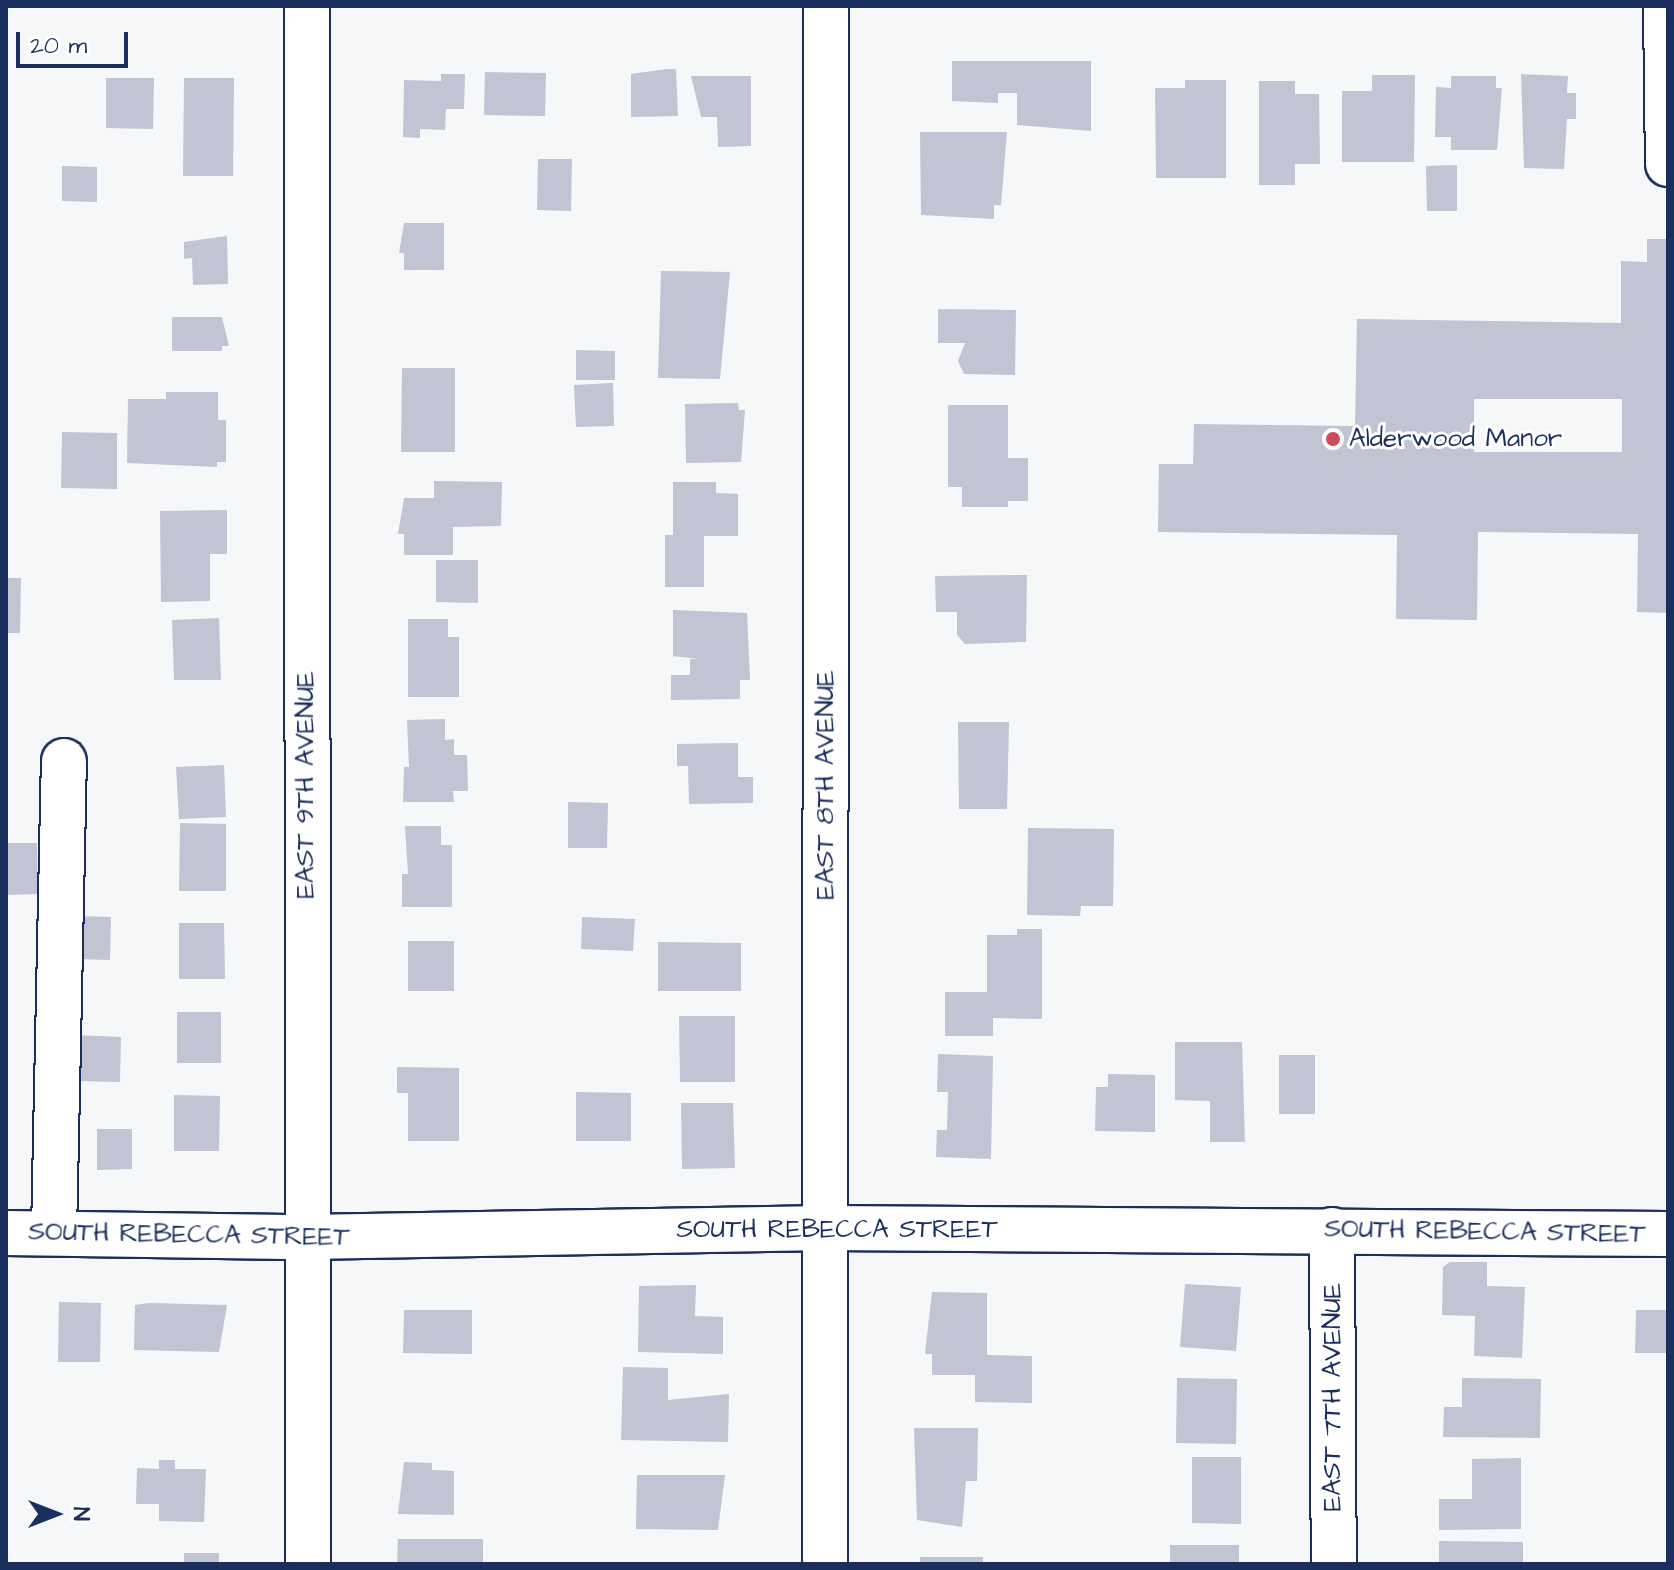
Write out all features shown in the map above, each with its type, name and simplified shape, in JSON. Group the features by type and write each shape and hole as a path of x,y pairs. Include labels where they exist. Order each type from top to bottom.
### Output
{"street":[{"name":"EAST 9TH AVENUE","path":"307,6 308,1564"},
{"name":"EAST 8TH AVENUE","path":"825,1564 826,6"},
{"path":"1666,6 1668,164"},
{"path":"54,1233 64,761"},
{"name":"SOUTH REBECCA STREET","path":"6,1233 306,1237 826,1228 1668,1234"},
{"name":"EAST 7TH AVENUE","path":"1332,1230 1334,1564"}],"building":[{"path":"952,61 1091,61 1091,131 1017,125 1017,93 998,93 998,103 952,101"},
{"path":"676,69 678,116 631,117 631,74"},
{"path":"485,72 546,73 545,116 484,115"},
{"path":"441,74 465,74 464,109 446,109 445,130 420,129 420,138 403,137 404,80 441,81"},
{"path":"1521,74 1568,76 1567,93 1576,93 1576,119 1567,119 1564,169 1524,168"},
{"path":"1372,75 1415,75 1414,162 1342,162 1342,91 1372,91"},
{"path":"691,76 751,76 751,146 718,147 717,117 701,117"},
{"path":"1451,76 1496,76 1496,88 1502,88 1497,150 1451,150 1451,137 1435,137 1436,87 1451,88"},
{"path":"106,78 154,78 153,129 106,128"},
{"path":"184,78 234,78 233,176 183,176"},
{"path":"1185,80 1226,80 1226,178 1156,178 1155,88 1185,88"},
{"path":"1259,81 1295,81 1295,94 1319,94 1320,164 1295,164 1295,185 1259,185"},
{"path":"920,132 1007,132 1001,205 994,205 994,219 921,215"},
{"path":"538,159 572,159 571,211 537,210"},
{"path":"1457,165 1457,211 1427,211 1426,166"},
{"path":"62,166 97,167 97,202 62,201"},
{"path":"404,223 444,223 444,270 404,270 404,253 399,253"},
{"path":"227,236 228,284 193,285 192,258 184,259 184,242"},
{"name":"Alderwood Manor","path":"1647,239 1666,239 1668,613 1637,612 1638,534 1478,532 1477,620 1396,619 1397,535 1158,532 1159,464 1193,464 1194,424 1355,426 1357,319 1621,323 1621,261 1647,262","holes":["1474,399 1622,399 1622,452 1474,452"]},
{"path":"661,271 730,272 720,379 658,378"},
{"path":"938,309 1016,310 1015,375 964,374 958,361 965,343 938,343"},
{"path":"172,317 222,317 229,346 222,346 222,351 172,351"},
{"path":"576,350 615,351 615,380 576,380"},
{"path":"402,368 455,368 455,452 401,452"},
{"path":"613,383 614,426 576,427 574,385"},
{"path":"166,392 218,392 218,420 226,420 226,462 217,462 217,467 127,463 128,399 166,399"},
{"path":"738,403 739,410 745,410 741,462 686,463 685,404"},
{"path":"948,405 1008,405 1008,458 1028,458 1028,501 1008,501 1008,507 962,507 962,487 948,487"},
{"path":"62,432 117,433 117,489 61,488"},
{"path":"434,481 502,482 501,526 453,527 453,555 404,555 404,534 398,534 404,498 434,498"},
{"path":"673,482 716,482 716,493 738,494 738,536 704,536 704,587 665,587 665,535 673,535"},
{"path":"227,510 227,554 210,554 210,601 161,602 160,511"},
{"path":"436,560 478,560 478,603 436,602"},
{"path":"1027,575 1026,642 965,644 957,635 957,612 936,612 935,576"},
{"path":"6,578 21,578 20,633 6,633"},
{"path":"673,610 747,613 750,680 740,680 740,699 671,700 671,675 690,675 690,659 699,659 673,656"},
{"path":"219,618 221,680 174,680 172,620"},
{"path":"408,619 448,619 448,637 459,637 459,697 408,697"},
{"path":"445,719 445,740 454,739 454,755 467,755 468,791 453,791 454,802 403,802 404,767 409,767 407,720"},
{"path":"958,722 1009,722 1007,809 959,809"},
{"path":"738,743 738,777 753,777 753,803 689,804 688,766 677,766 677,744"},
{"path":"224,765 226,817 179,819 176,767"},
{"path":"568,802 608,803 607,848 568,848"},
{"path":"180,823 226,824 226,891 179,891"},
{"path":"405,826 441,826 441,845 452,845 452,907 402,907 402,874 408,874"},
{"path":"1028,828 1114,829 1113,906 1081,906 1080,916 1027,915"},
{"path":"6,843 37,843 38,894 6,895"},
{"path":"76,916 111,917 110,960 75,959"},
{"path":"582,917 635,919 633,951 581,949"},
{"path":"179,923 224,923 225,979 179,979"},
{"path":"1017,929 1042,929 1042,1019 993,1018 993,1036 945,1036 945,992 987,992 987,935 1017,935"},
{"path":"408,941 454,941 454,991 408,991"},
{"path":"658,942 741,943 741,991 658,991"},
{"path":"177,1012 221,1012 221,1063 177,1063"},
{"path":"679,1016 735,1016 735,1082 680,1082"},
{"path":"76,1035 121,1037 120,1082 75,1081"},
{"path":"1175,1042 1242,1042 1245,1142 1210,1142 1210,1101 1175,1100"},
{"path":"938,1054 993,1056 991,1159 936,1157 937,1130 947,1130 948,1092 937,1092"},
{"path":"1279,1055 1315,1055 1315,1114 1279,1114"},
{"path":"397,1067 459,1068 459,1141 408,1141 408,1093 397,1093"},
{"path":"1108,1074 1155,1075 1155,1132 1095,1131 1096,1087 1108,1087"},
{"path":"576,1092 631,1093 631,1141 576,1141"},
{"path":"174,1095 220,1096 219,1151 174,1151"},
{"path":"681,1103 733,1103 735,1168 682,1169"},
{"path":"97,1129 132,1129 132,1169 97,1170"},
{"path":"1450,1262 1487,1262 1487,1286 1525,1287 1522,1358 1474,1356 1475,1316 1442,1315 1443,1267"},
{"path":"1185,1284 1241,1287 1236,1351 1180,1347"},
{"path":"696,1285 695,1316 723,1317 723,1354 638,1352 639,1286"},
{"path":"932,1292 987,1293 987,1355 1032,1356 1032,1403 975,1402 975,1375 932,1375 932,1354 925,1354"},
{"path":"59,1302 101,1303 100,1362 58,1362"},
{"path":"135,1305 227,1305 219,1352 134,1350"},
{"path":"404,1310 472,1310 472,1354 403,1353"},
{"path":"1636,1310 1668,1310 1668,1353 1635,1353"},
{"path":"623,1367 668,1368 668,1400 729,1394 728,1442 621,1440"},
{"path":"1177,1378 1237,1379 1236,1444 1176,1443"},
{"path":"1462,1378 1541,1379 1540,1438 1443,1437 1444,1407 1462,1407"},
{"path":"914,1428 978,1428 977,1481 966,1481 962,1527 917,1520"},
{"path":"1192,1457 1241,1457 1241,1524 1192,1523"},
{"path":"1521,1458 1521,1529 1439,1530 1439,1499 1472,1499 1472,1459"},
{"path":"159,1460 175,1460 175,1469 206,1469 204,1522 159,1521 159,1504 136,1504 137,1468 159,1469"},
{"path":"404,1462 432,1463 432,1470 454,1471 454,1515 398,1514"},
{"path":"637,1475 725,1475 718,1530 636,1529"},
{"path":"398,1539 483,1539 483,1564 397,1564"},
{"path":"1439,1541 1523,1542 1523,1564 1439,1564"},
{"path":"1170,1545 1239,1545 1239,1564 1170,1564"},
{"path":"184,1553 219,1553 219,1564 184,1564"},
{"path":"920,1557 983,1557 983,1564 920,1564"}],"place":[{"name":"Alderwood Manor","path":"1333,439"}]}
